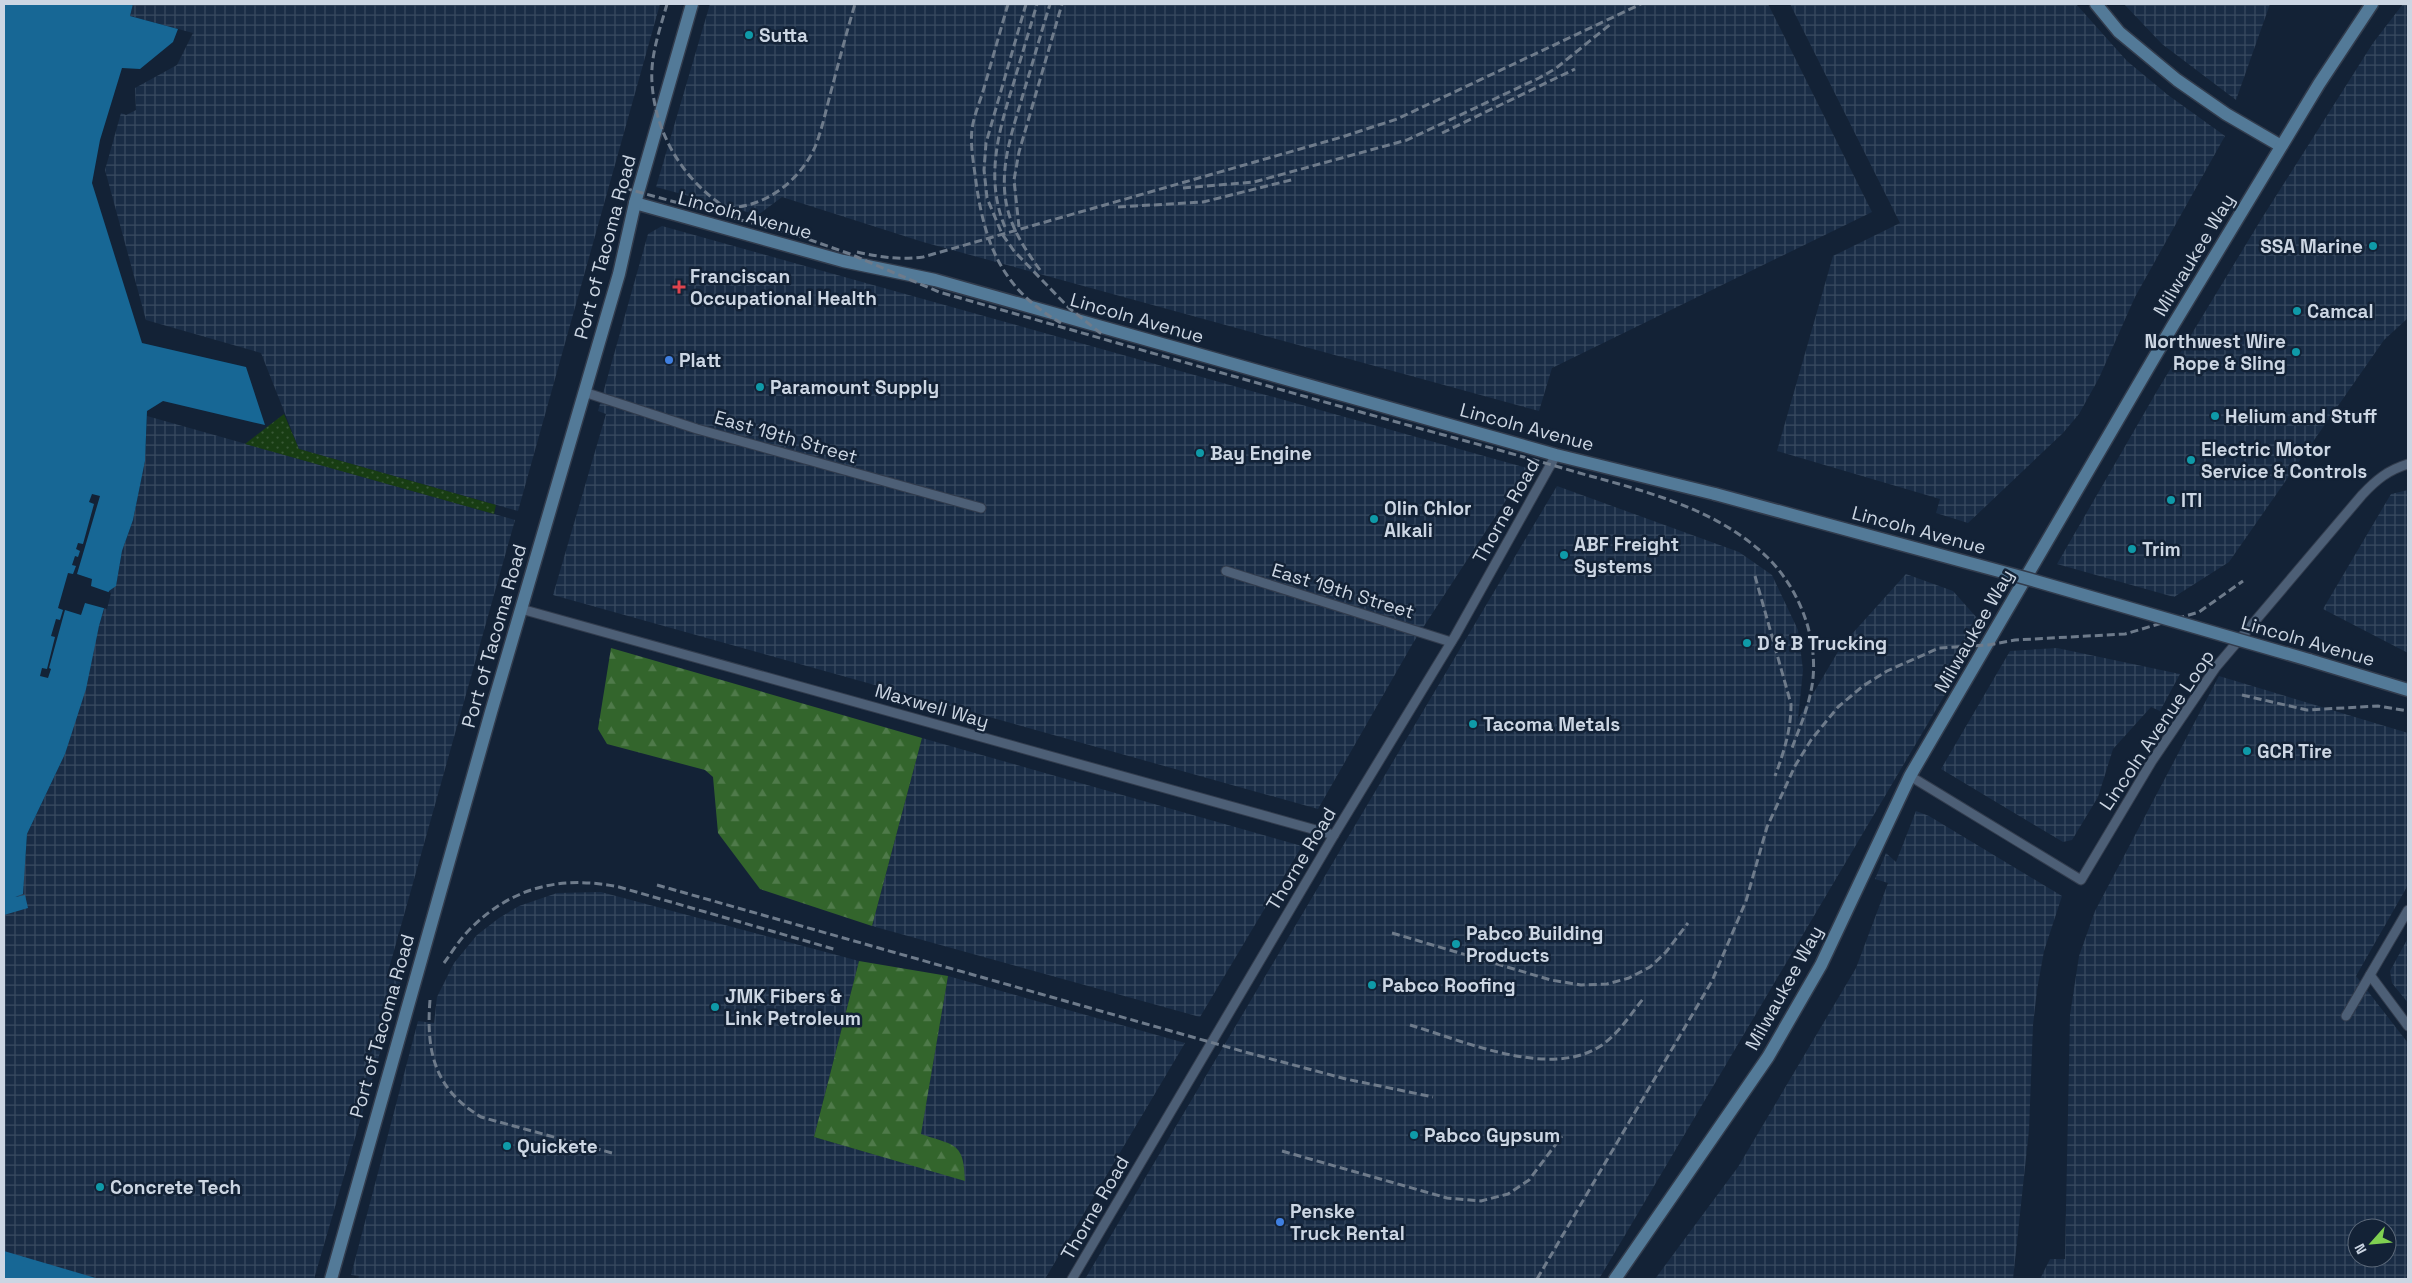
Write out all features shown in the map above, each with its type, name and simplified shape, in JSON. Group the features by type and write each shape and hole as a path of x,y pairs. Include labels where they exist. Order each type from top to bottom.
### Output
{"street":[{"name":"Port of Tacoma Road","path":"331,1279 521,609 619,274 635,203 692,4"},
{"path":"2096,4 2118,32 2178,80 2226,114 2281,146"},
{"name":"Milwaukee Way","path":"1615,1279 1768,1057 1821,965 1910,776 1992,638 2080,483 2318,84 2372,4"},
{"name":"Lincoln Avenue","path":"635,203 843,261 935,280 1556,455 1715,494 2025,578 2408,690"},
{"name":"East 19th Street","path":"584,392 697,429 981,508"},
{"name":"Thorne Road","path":"1072,1279 1334,835 1451,642 1556,455"},
{"name":"Lincoln Avenue Loop","path":"1910,776 2081,880 2152,761 2216,667 2379,477 2392,469 2408,464"},
{"name":"East 19th Street","path":"1226,571 1375,616 1451,642"},
{"name":"Maxwell Way","path":"521,609 1334,835"},
{"path":"2346,1016 2408,910"},
{"path":"2370,975 2408,1026"}],"shaded area":[{"path":"133,4 660,4 518,511 299,449 261,353 146,320 105,170 121,113 126,115 136,110 135,88 177,65 193,33 130,16"},
{"path":"710,4 1768,4 1872,212 1552,368 1539,411 923,242 782,197 758,215 656,187"},
{"path":"1790,4 2076,4 2127,61 2168,95 2225,136 2135,297 2099,378 2079,414 2063,433 1968,523 1936,513 1940,499 1777,451 1833,256 1900,223"},
{"path":"2124,4 2270,4 2236,100 2162,44"},
{"path":"2403,4 2408,4 2408,318 2384,340 2229,562 2174,597 2057,564 2157,391 2262,218 2373,43"},
{"path":"662,226 1527,468 1413,643 1318,809 553,595 606,414 598,411 648,234"},
{"path":"147,416 515,520 388,972 402,977 314,1279 4,1279 4,915 10,909 15,897 25,864 27,834 65,754 99,626 110,590 116,585 122,551 133,520 145,461"},
{"path":"1557,486 1739,552 1772,575 1798,630 1803,670 1798,719 1842,645 1906,574 1953,591 1985,627 1599,1279 1085,1279"},
{"path":"2408,490 2408,653 2323,609 2391,494"},
{"path":"2057,648 2180,674 2160,711 2151,707 2113,749 2098,797 2072,840 2063,842 1941,769 2010,651"},
{"path":"2219,676 2408,733 2408,885 2356,976 2408,1043 2408,1279 2040,1279 2050,1259 2065,1259 2070,1015 2079,956 2095,911"},
{"path":"922,738 1302,846 1200,1017 872,926"},
{"path":"1916,811 1929,816 2062,896 2044,951 2037,990 2033,1025 2029,1130 2013,1279 1655,1279 1738,1167 1856,968 1888,883 1875,879 1886,853 1896,862"},
{"path":"601,892 859,961 814,1137 915,1166 948,976 1185,1043 1045,1279 358,1279 359,1276 351,1275 418,1021 434,1023 437,997 454,963 477,935 519,906 557,893"},
{"path":"2408,938 2408,1003 2392,983 2390,971"}],"green space":[{"path":"284,414 299,449 496,505 494,514 245,444"},
{"path":"611,648 922,738 872,926 760,889 718,833 713,777 705,770 607,744 598,729"},
{"path":"859,961 948,976 921,1134 955,1147 962,1158 965,1181 814,1137"}],"water":[{"path":"4,4 133,4 130,16 178,29 173,42 140,69 122,68 100,140 92,183 142,343 246,367 265,425 163,401 147,411 145,461 133,520 122,551 116,586 109,591 99,626 86,689 65,754 27,834 23,894 15,897 25,895 28,908 4,915"},
{"path":"4,1251 99,1279 4,1279"}],"pier":[{"path":"92,494 100,496 77,574 92,579 91,586 111,593 107,609 85,603 81,615 65,610 48,678 40,676 42,668 47,669 55,637 51,636 56,619 60,620 63,610 58,608 68,573 73,574 76,566 72,565 75,556 78,557 80,551 76,549 78,543 83,544 94,504 89,502"}],"railway":[{"path":"667,4 656,43 652,73 654,102 659,120 665,137 684,169 710,196 725,207"},
{"path":"715,207 731,208 761,201 787,184 808,161 820,132 855,4"},
{"path":"1008,4 972,129 976,182 985,226 1000,264 1011,281 1025,296 1041,310 1061,323"},
{"path":"1026,4 986,143 984,170 987,198 1002,234 1014,251 1069,308 1104,336"},
{"path":"1005,227 996,191 996,156 1003,121 1037,4"},
{"path":"1040,270 1021,242 1014,227 1008,211 1004,180 1011,135 1050,4"},
{"path":"1019,227 1014,180 1019,152 1062,4"},
{"path":"857,252 890,258 923,257 1342,137 1397,119 1641,4"},
{"path":"1183,188 1254,182 1407,140 1555,69 1612,23"},
{"path":"1442,133 1575,69"},
{"path":"1118,207 1203,202 1295,179"},
{"path":"624,188 799,236 850,254 939,292 1627,486 1701,513 1725,525 1767,557 1790,585 1805,619 1813,655 1813,673 1807,706 1792,748"},
{"path":"1755,576 1791,704 1790,723 1775,776"},
{"path":"1537,1279 1712,981 1746,901 1767,827 1795,766 1811,740 1838,707 1863,686 1887,671 1939,648 1988,645 2015,640 2125,634 2199,612 2243,581"},
{"path":"2242,695 2307,710 2378,706 2408,711"},
{"path":"444,963 470,929 503,903 520,894 538,888 557,884 577,883 619,887 837,950"},
{"path":"657,885 1245,1052 1346,1079 1433,1097"},
{"path":"1392,933 1551,980 1581,985 1607,984 1629,978 1650,967 1666,952 1688,923"},
{"path":"1410,1025 1481,1048 1507,1054 1558,1059 1581,1055 1602,1045 1619,1029 1643,999"},
{"path":"430,1000 430,1036 436,1067 443,1081 465,1106 481,1117 612,1153"},
{"path":"1282,1151 1447,1198 1481,1201 1508,1194 1529,1180 1562,1136"}],"place":[{"name":"Sutta","path":"749,35"},
{"name":"SSA Marine","path":"2373,246"},
{"name":"Franciscan Occupational Health","path":"679,287"},
{"name":"Camcal","path":"2297,311"},
{"name":"Northwest Wire Rope & Sling","path":"2296,352"},
{"name":"Platt","path":"669,360"},
{"name":"Paramount Supply","path":"760,387"},
{"name":"Helium and Stuff","path":"2215,416"},
{"name":"Bay Engine","path":"1200,453"},
{"name":"Electric Motor Service & Controls","path":"2191,460"},
{"name":"ITI","path":"2171,500"},
{"name":"Olin Chlor Alkali","path":"1374,519"},
{"name":"Trim","path":"2132,549"},
{"name":"ABF Freight Systems","path":"1564,555"},
{"name":"D & B Trucking","path":"1747,643"},
{"name":"Tacoma Metals","path":"1473,724"},
{"name":"GCR Tire","path":"2247,751"},
{"name":"Pabco Building Products","path":"1456,944"},
{"name":"Pabco Roofing","path":"1372,985"},
{"name":"JMK Fibers & Link Petroleum","path":"715,1007"},
{"name":"Pabco Gypsum","path":"1414,1135"},
{"name":"Quickete","path":"507,1146"},
{"name":"Concrete Tech","path":"100,1187"},
{"name":"Penske Truck Rental","path":"1280,1222"}]}
